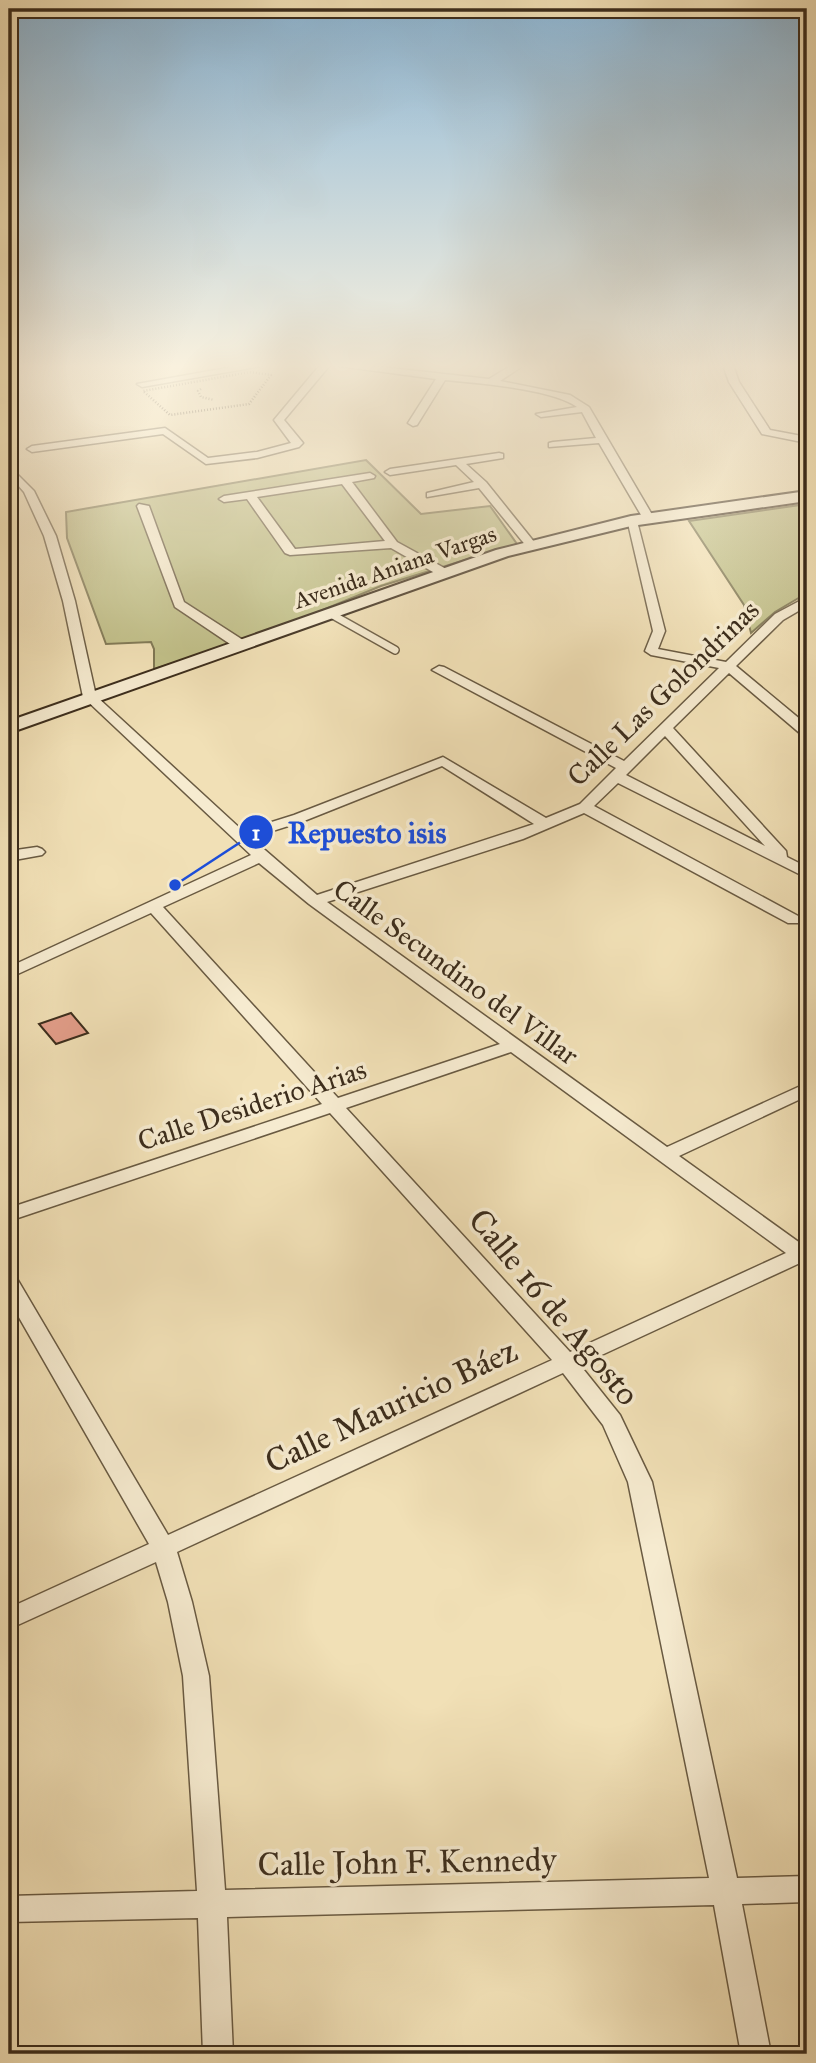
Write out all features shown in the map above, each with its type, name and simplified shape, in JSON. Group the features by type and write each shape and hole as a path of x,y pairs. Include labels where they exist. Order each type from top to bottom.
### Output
{"main road":[{"name":"Avenida Aniana Vargas","path":"9,727 444,573 531,545 640,520 807,496"}],"street":[{"path":"390,472 455,461"},
{"path":"457,461 482,484 531,545"},
{"path":"612,461 640,520 659,631 651,651 728,666 807,732"},
{"path":"9,470 29,491 50,536 78,636 90,697"},
{"path":"224,499 370,476"},
{"path":"345,480 393,544 444,573"},
{"path":"432,495 482,484"},
{"path":"250,495 289,551 294,553 393,544"},
{"path":"143,506 178,604 242,645"},
{"name":"Calle Las Golondrinas","path":"315,901 547,825 585,807 779,617 807,601"},
{"path":"439,670 807,873"},
{"name":"Calle Secundino del Villar","path":"90,697 240,837 315,901 805,1256"},
{"path":"665,728 790,864"},
{"path":"240,837 299,818 443,761 547,825"},
{"path":"585,807 794,920"},
{"path":"9,856 37,852"},
{"path":"9,973 261,856"},
{"name":"Calle 16 de Agosto","path":"153,906 566,1362 612,1421 639,1482 725,1889 755,2054"},
{"name":"Calle Desiderio Arias","path":"9,1215 512,1046"},
{"path":"665,1155 807,1089"},
{"name":"Calle Mauricio Báez","path":"9,1619 566,1362 805,1256"},
{"path":"9,1282 163,1547 180,1602 196,1676 212,1902 218,2054"},
{"name":"Calle John F. Kennedy","path":"9,1909 807,1889"}],"lane":[{"path":"331,614 394,650"}],"shaded area":[{"path":"367,461 421,514 490,506 517,544 381,586 257,637 154,669 154,649 151,642 106,644 67,538 66,512"},
{"path":"807,504 807,593 775,612 751,633 744,605 689,521"}],"building":[{"path":"71,1013 88,1033 56,1044 39,1024"}],"place":[{"name":"Repuesto isis","path":"175,885"}]}
